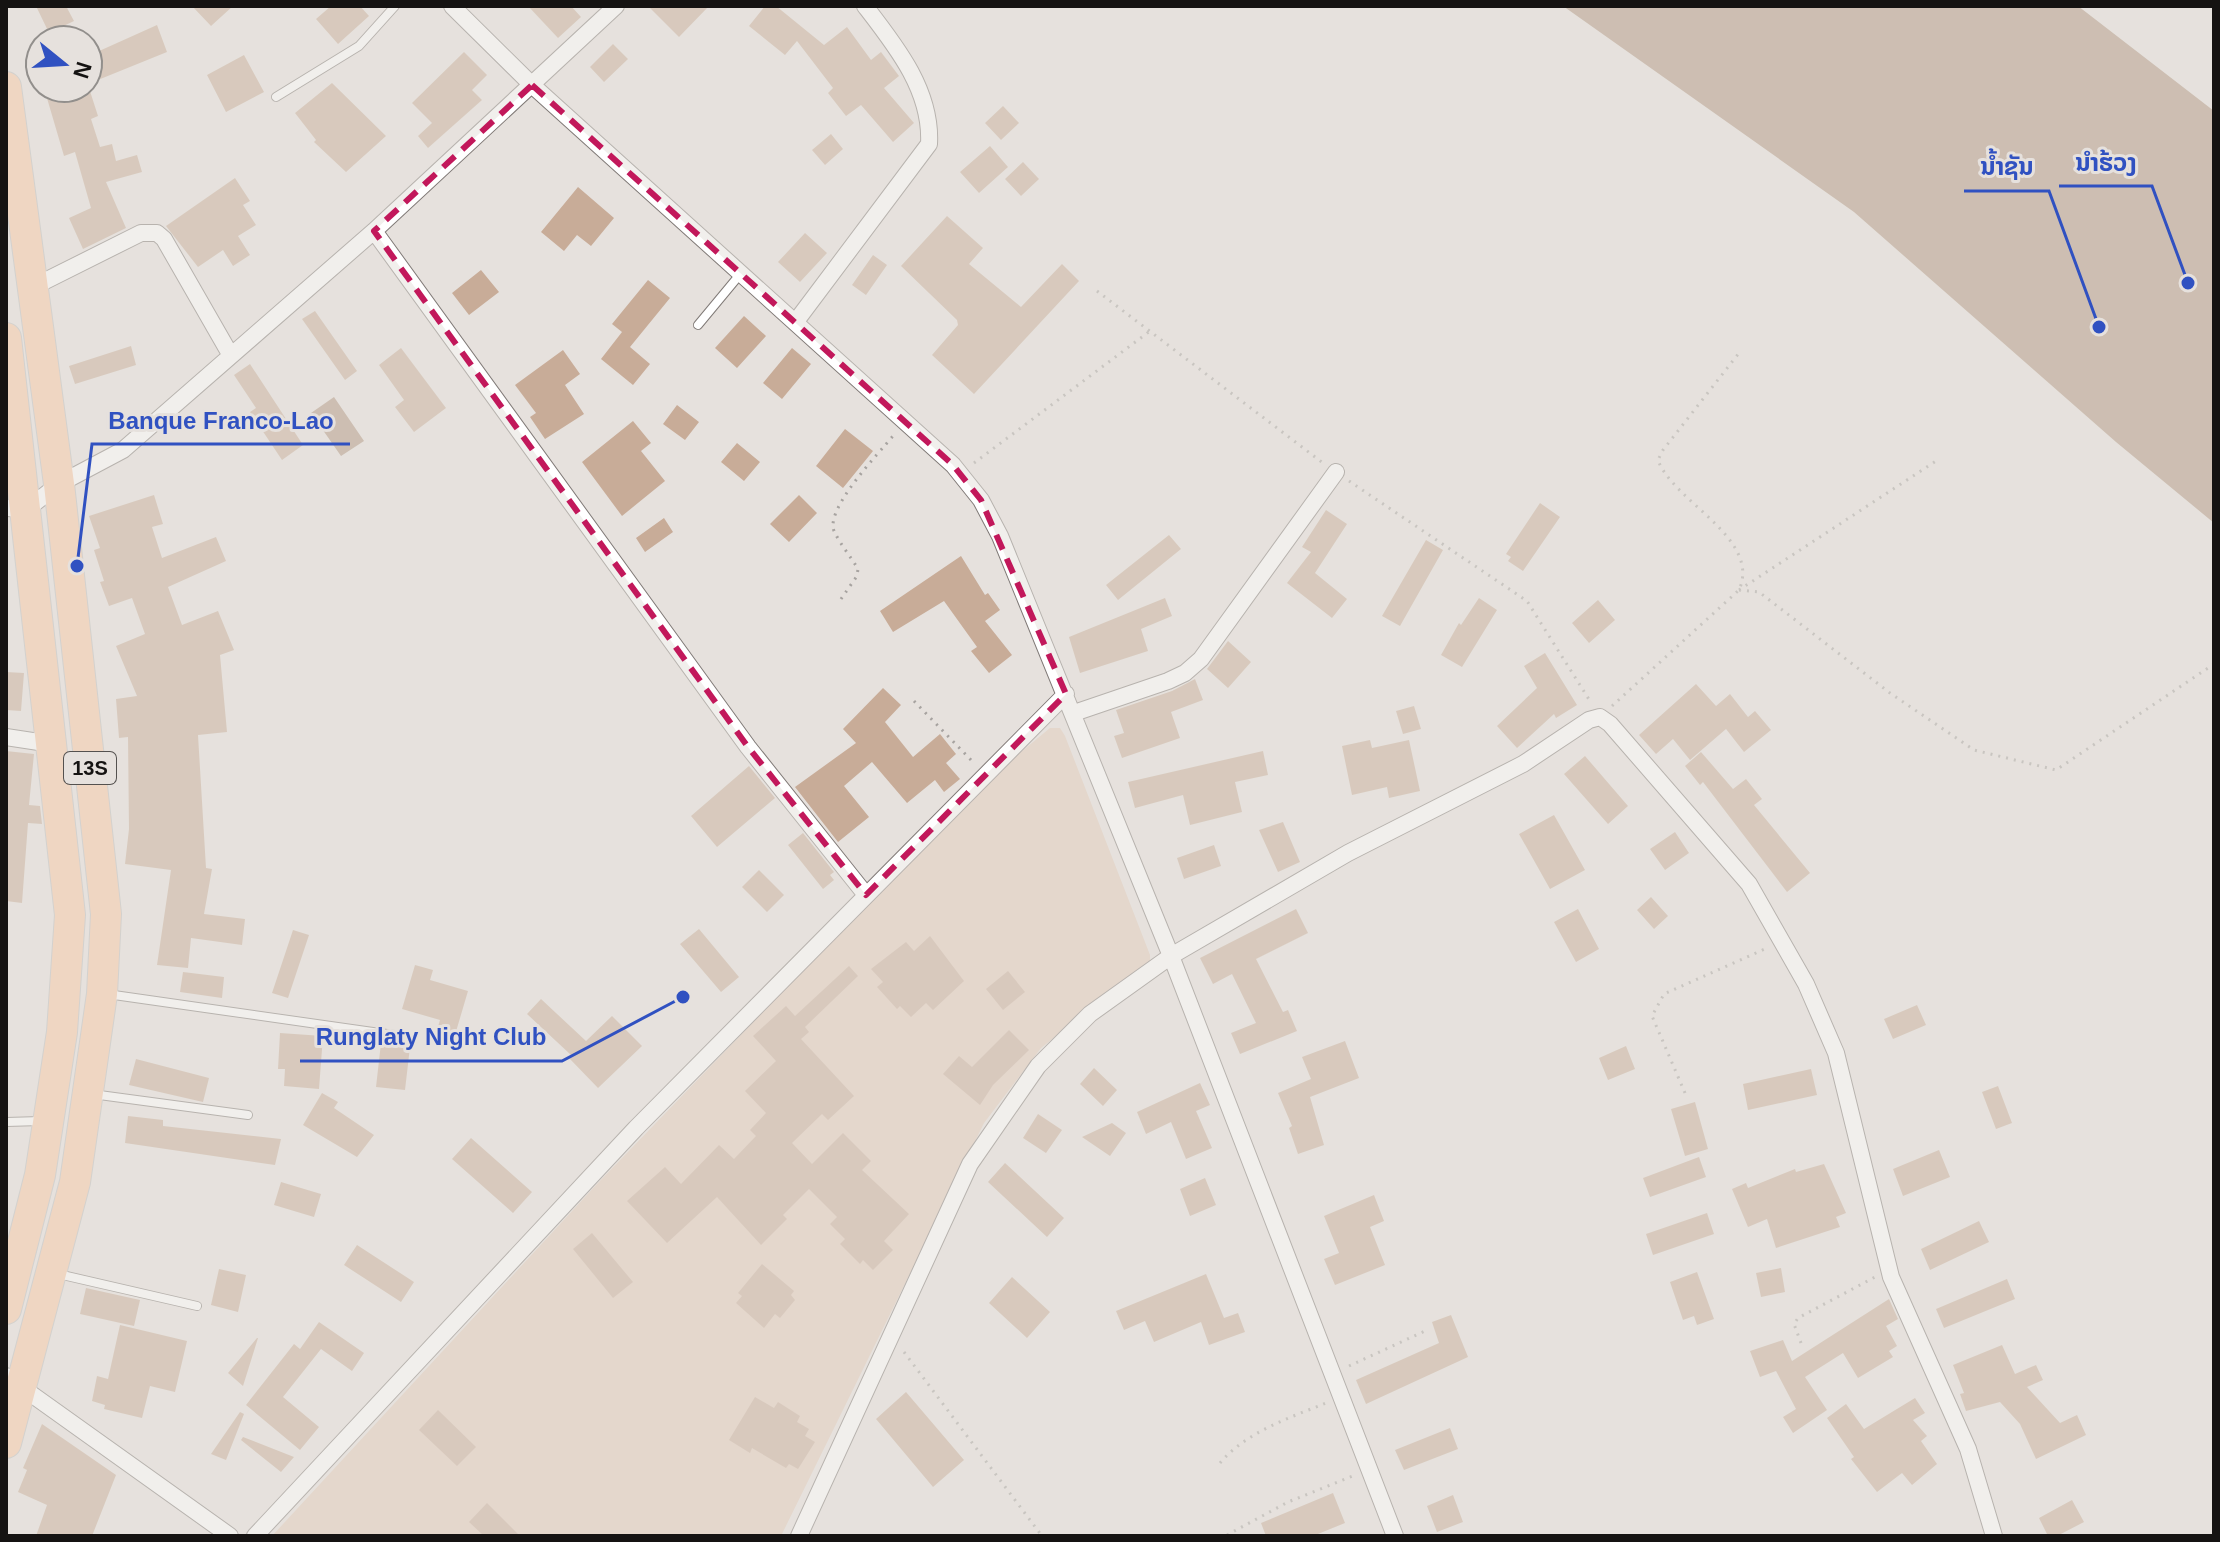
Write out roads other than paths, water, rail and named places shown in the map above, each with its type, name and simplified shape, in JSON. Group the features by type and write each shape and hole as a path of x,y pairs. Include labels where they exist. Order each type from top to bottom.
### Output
{"highway":[{"name":"13S","path":"6,87 59,484 106,914 102,994 75,1182 53,1273 14,1382 6,1443"},
{"name":"13S","path":"6,338 17,508 52,744 70,915 62,1032 40,1175 12,1259 6,1309"}],"street":[{"path":"452,6 532,85 905,420 960,473 981,500 1000,536 1074,713 1395,1536"},
{"path":"17,508 123,450 374,231 616,6"},
{"path":"797,320 929,144 931,120 924,102 898,49 865,6"},
{"path":"374,231 739,735 866,895"},
{"path":"33,287 141,233 157,233 164,239 230,354"},
{"path":"1074,713 1185,673 1201,659 1336,472"},
{"path":"255,1536 636,1128 1066,694"},
{"path":"799,1536 950,1203 1004,1110 1065,1035 1171,956 1348,853 1523,764 1589,720 1600,717 1610,724 1749,884 1836,1053 1889,1270 1968,1449 1994,1536"},
{"path":"6,737 52,744"},
{"path":"14,1382 230,1536"}],"lane":[{"path":"276,97 359,46 395,6"},
{"path":"698,325 742,272"},
{"path":"102,994 408,1037"},
{"path":"88,1093 248,1115"},
{"path":"6,1122 48,1120"},
{"path":"53,1273 197,1306"}],"place":[{"name":"ນຳ້ຮວງ","path":"2188,283"},
{"name":"ນ້ຳຊັນ","path":"2099,327"},
{"name":"Banque Franco-Lao","path":"77,566"},
{"name":"Runglaty Night Club","path":"683,997"}]}
